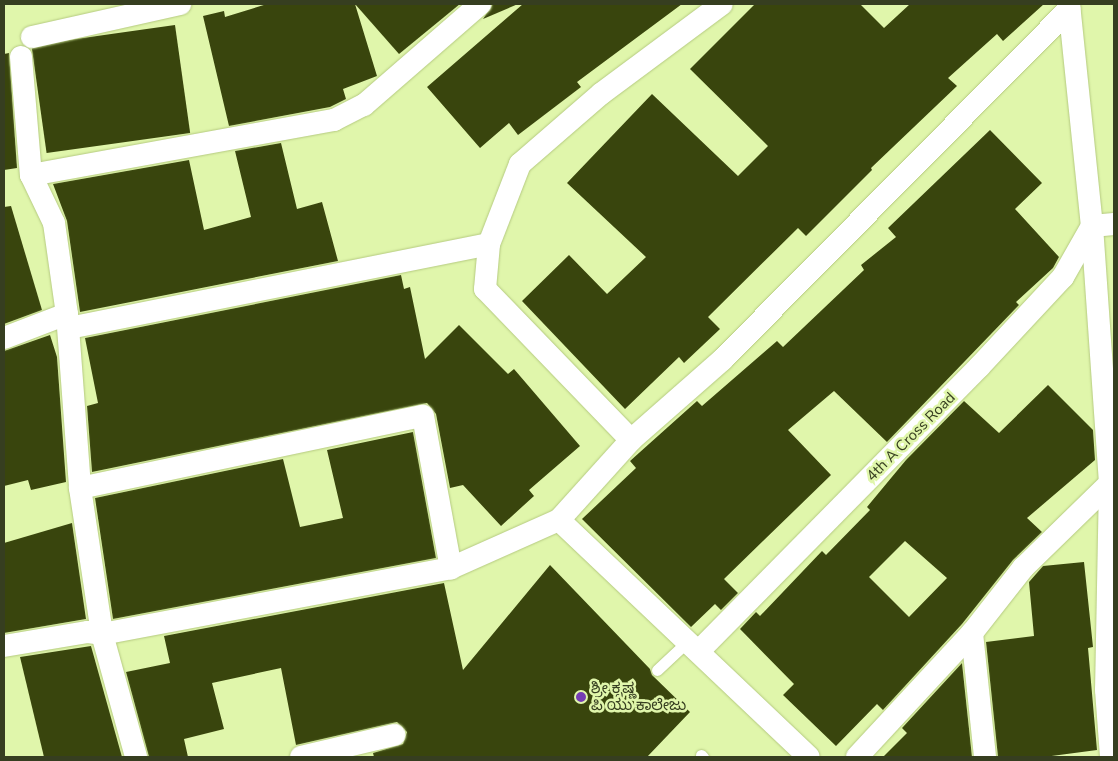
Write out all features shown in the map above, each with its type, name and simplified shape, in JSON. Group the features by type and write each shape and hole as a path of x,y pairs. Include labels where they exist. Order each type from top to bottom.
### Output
{"street":[{"path":"32,37 180,4"},
{"path":"32,175 334,120 364,105 480,4"},
{"path":"631,440 485,289 489,244 520,164 602,93 722,4"},
{"path":"1069,6 1103,225 1111,582 1106,690 1111,757"},
{"path":"4,646 88,632 102,634 452,568 559,520 631,440 722,360 1069,6"},
{"path":"21,57 32,175 54,223 68,321 80,488 102,634 136,757"},
{"name":"4th A Cross Road","path":"694,646 979,368 1057,284 1103,225"},
{"path":"4,338 68,321 489,244"},
{"path":"80,488 423,416 452,568"},
{"path":"856,757 972,633 1023,568 1110,483"},
{"path":"559,520 694,646 800,754"},
{"path":"972,633 985,757"},
{"path":"301,757 394,735"}],"lane":[{"path":"657,670 694,646"}],"building":[{"path":"267,4 355,4 377,76 343,89 346,99 330,107 229,126 203,16 224,11 225,17"},
{"path":"355,4 460,4 399,54"},
{"path":"493,4 518,4 483,19"},
{"path":"523,4 682,4 577,82 581,87 518,135 509,123 480,148 427,87"},
{"path":"755,4 860,4 884,28 910,4 1044,4 1003,41 997,34 948,78 957,86 871,168 872,170 806,236 798,228 708,317 720,329 684,363 679,357 625,409 522,301 569,255 607,294 646,257 567,183 652,94 738,176 768,146 690,69"},
{"path":"175,25 190,133 47,153 31,45"},
{"path":"9,53 17,168 4,170 4,54"},
{"path":"990,130 1042,183 1015,209 1059,257 1053,268 1016,302 1019,305 887,442 834,391 788,430 831,475 724,579 738,593 721,610 715,604 691,627 582,519 636,468 630,461 697,401 702,406 777,341 783,347 864,270 861,265 896,237 888,228"},
{"path":"281,143 297,209 322,202 338,261 80,312 67,221 53,184 189,160 204,230 251,217 235,151"},
{"path":"11,206 42,310 4,324 4,207"},
{"path":"401,275 404,289 410,287 425,359 459,325 508,374 514,369 580,446 529,490 534,496 501,526 463,485 450,488 436,414 427,403 92,472 87,406 98,403 85,338"},
{"path":"50,335 57,357 66,482 31,490 28,480 4,486 4,351"},
{"path":"1048,385 1093,430 1095,460 1027,518 1042,532 1013,560 962,624 883,710 877,704 836,746 783,695 794,684 740,629 756,612 760,616 822,551 826,555 870,510 867,507 906,460 964,401 999,433","holes":["905,541 947,578 909,617 869,577"]},
{"path":"413,432 436,558 113,619 95,498 283,459 300,527 343,518 327,450"},
{"path":"72,523 86,619 4,633 4,543"},
{"path":"1084,562 1093,647 1088,648 1097,750 1044,757 998,757 986,642 1034,636 1029,582 1043,566"},
{"path":"550,565 650,669 652,675 690,712 647,757 374,757 373,753 403,744 407,732 397,722 296,745 281,668 212,683 224,729 184,739 188,757 149,757 126,672 170,663 164,636 444,583 463,670"},
{"path":"91,646 122,757 44,757 20,657"},
{"path":"962,663 972,757 883,757 907,733 902,728"}],"place":[{"name":"ಶ್ರೀ ಕೃಷ್ಣ ಪಿ ಯು ಕಾಲೇಜು","path":"581,697"}]}
